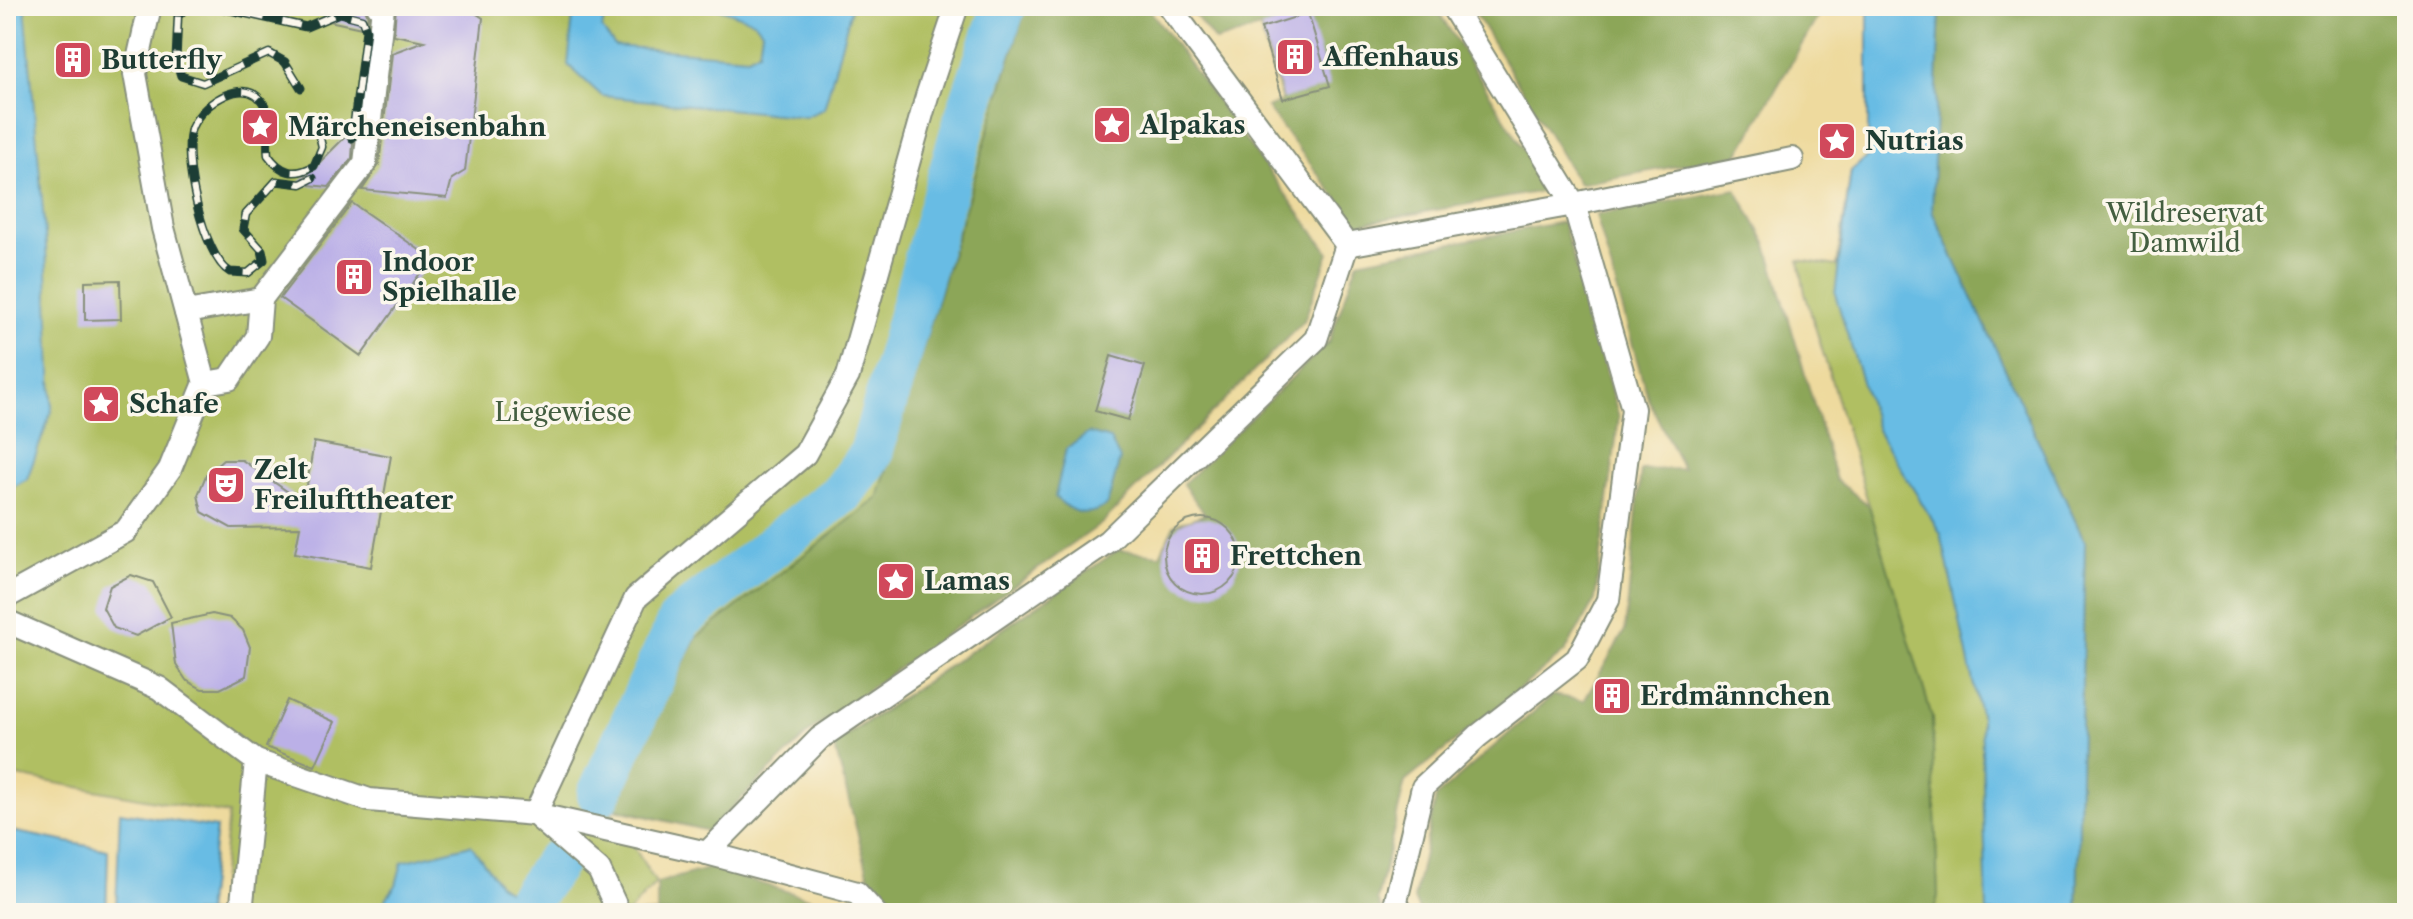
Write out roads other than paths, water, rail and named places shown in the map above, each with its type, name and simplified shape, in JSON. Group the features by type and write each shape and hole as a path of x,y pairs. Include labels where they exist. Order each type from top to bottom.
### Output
{"lane":[{"path":"6,597 126,531 170,469 205,383 150,169 135,74 150,6"},
{"path":"205,383 229,379 258,336 261,299 365,163 383,8 378,6"},
{"path":"535,814 636,598 805,454 848,376 927,96 957,6"},
{"path":"1169,6 1347,245"},
{"path":"1401,913 1396,901 1423,787 1478,736 1577,659 1608,600 1633,409 1574,204 1452,6"},
{"path":"1347,245 1574,204 1792,159"},
{"path":"707,853 820,738 1108,541 1316,339 1347,245"},
{"path":"186,312 261,299"},
{"path":"6,621 159,688 256,761 369,800 535,814 707,853 857,893 875,913"},
{"path":"241,913 256,761"},
{"path":"535,814 599,870 619,913"}],"water":[{"path":"6,6 25,6 46,245 52,410 27,479 6,491"},
{"path":"574,6 606,6 602,29 615,46 748,57 759,51 762,31 754,21 712,6 852,6 824,109 805,117 602,96 568,65"},
{"path":"1868,6 1940,6 1932,211 2085,542 2077,913 1987,913 1981,719 1941,534 1877,430 1835,294 1851,171 1868,156"},
{"path":"1089,433 1110,439 1120,459 1107,505 1086,513 1067,507 1055,497 1066,449"},
{"path":"120,812 216,828 206,913 136,913 116,908"},
{"path":"6,830 108,850 106,913 6,913"},
{"path":"471,845 500,885 540,913 340,913 382,904 396,885 402,862"}],"waterway":[{"path":"599,794 680,619 843,492 871,453 965,121 1004,6"},
{"path":"527,903 556,862"}],"railway":[{"path":"210,6 186,8 178,16 176,60 181,76 203,83 269,53 285,62 301,88"},
{"path":"212,6 306,27 339,13 362,19 366,30 352,138"},
{"path":"313,178 301,184 276,181 246,214 243,229 262,250 264,260 248,273 230,272 220,263 203,227 192,181 189,140 192,127 206,109 215,101 237,92 257,96 265,106 268,155 283,169 294,172 314,166 322,147 319,134"}],"place":[{"name":"Affenhaus","path":"1295,57"},
{"name":"Butterfly","path":"73,60"},
{"name":"Alpakas","path":"1112,125"},
{"name":"Märcheneisenbahn","path":"260,127"},
{"name":"Nutrias","path":"1837,141"},
{"name":"Indoor Spielhalle","path":"354,277"},
{"name":"Schafe","path":"101,404"},
{"name":"Zelt Freilufttheater","path":"226,485"},
{"name":"Frettchen","path":"1202,556"},
{"name":"Lamas","path":"896,581"},
{"name":"Erdmännchen","path":"1612,696"}],"park label":[{"name":"Wildreservat Damwild","path":"2185,228"},
{"name":"Liegewiese","path":"563,412"}]}
